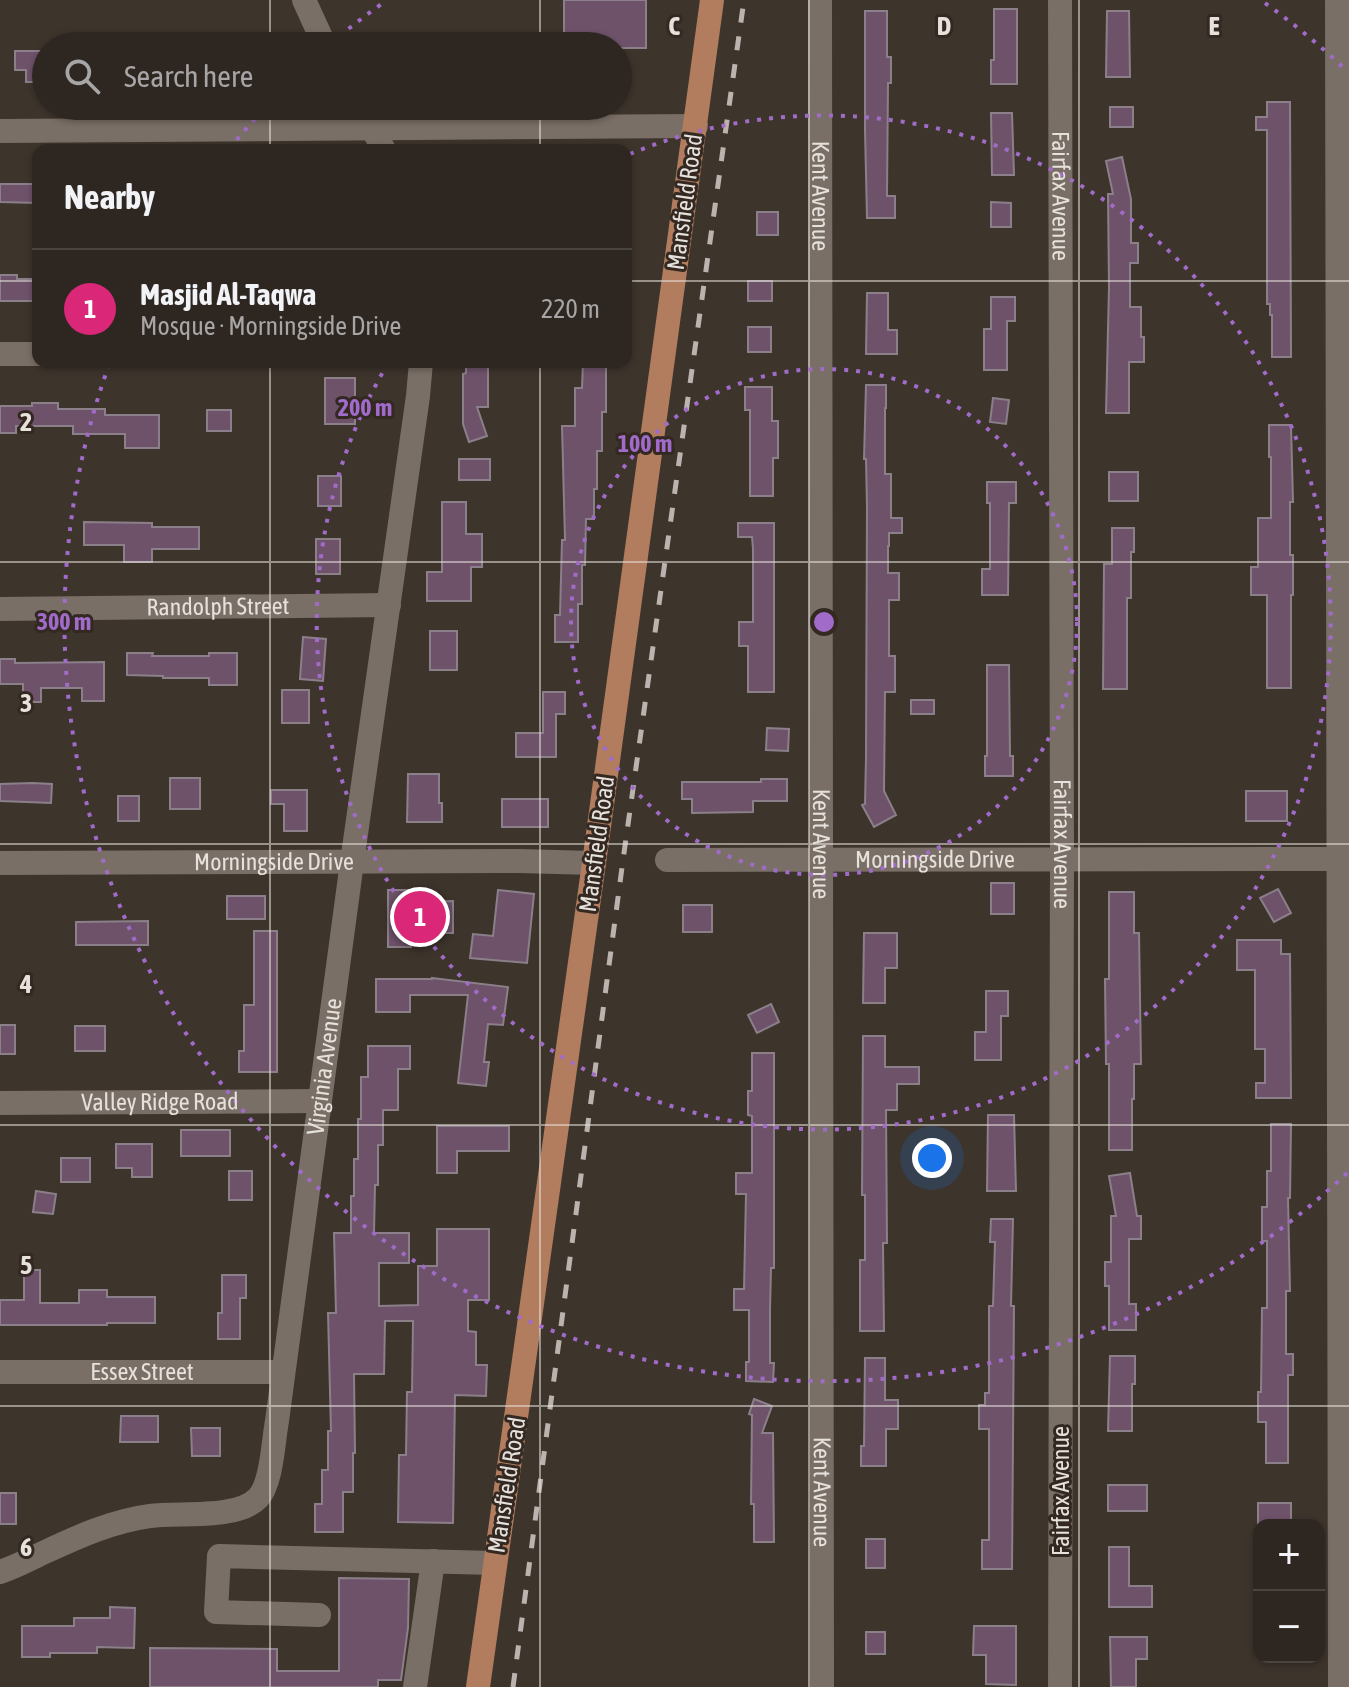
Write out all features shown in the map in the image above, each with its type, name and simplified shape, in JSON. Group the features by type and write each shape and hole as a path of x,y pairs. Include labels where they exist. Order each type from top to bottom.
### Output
{"main road":[{"name":"Mansfield Road","path":"478,1687 712,0"}],"street":[{"path":"304,0 319,32"},
{"name":"Kent Avenue","path":"820,0 822,1687"},
{"name":"Fairfax Avenue","path":"1060,0 1060,1687"},
{"path":"1337,0 1344,859 1340,1687"},
{"path":"368,120 381,144"},
{"path":"0,131 696,126"},
{"path":"0,354 32,354"},
{"name":"Virginia Avenue","path":"0,1572 119,1522 159,1515 238,1510 251,1504 263,1491 268,1478 420,368"},
{"name":"Randolph Street","path":"0,609 389,605"},
{"name":"Morningside Drive","path":"667,860 1344,859"},
{"name":"Morningside Drive","path":"0,863 594,863"},
{"name":"Valley Ridge Road","path":"0,1103 320,1101"},
{"name":"Essex Street","path":"0,1372 282,1372"},
{"path":"319,1615 216,1612 219,1556 495,1563"},
{"path":"415,1687 433,1561"}],"building":[{"path":"564,0 646,0 646,48 632,48 632,32 564,32"},
{"path":"994,9 1017,9 1017,84 991,84"},
{"path":"865,11 887,11 887,57 891,57 891,83 888,83 887,196 895,196 895,218 867,218"},
{"path":"1107,11 1129,11 1130,77 1106,77"},
{"path":"15,51 32,51 32,82 26,82 26,70 15,70"},
{"path":"1267,102 1290,102 1291,357 1272,357 1272,315 1270,304 1267,304 1267,130 1256,130 1256,117 1267,117"},
{"path":"1110,107 1133,107 1133,127 1110,127"},
{"path":"991,113 1012,113 1014,175 992,175"},
{"path":"1122,157 1131,199 1131,243 1138,243 1138,263 1130,263 1130,307 1141,307 1144,362 1129,362 1129,413 1106,413 1108,194 1113,194 1106,161"},
{"path":"0,184 32,184 32,203 0,202"},
{"path":"991,202 1011,203 1011,227 991,227"},
{"path":"757,212 778,212 778,235 757,235"},
{"path":"0,275 32,279 32,301 0,301"},
{"path":"748,281 772,281 772,301 748,301"},
{"path":"867,293 888,293 888,330 897,330 897,354 866,354"},
{"path":"991,297 1015,297 1015,321 1007,321 1007,370 984,370 984,329 991,329"},
{"path":"748,327 771,327 771,352 748,352"},
{"path":"466,368 488,368 488,407 477,407 487,436 469,442 463,424 463,374"},
{"path":"583,368 606,368 606,412 602,412 602,451 597,451 594,519 586,519 582,604 578,604 578,642 555,642 555,615 560,615 562,540 565,540 562,426 575,426 575,388 582,388"},
{"path":"325,378 355,378 355,424 325,424"},
{"path":"866,385 886,385 885,474 891,474 891,518 902,518 902,533 889,533 888,573 899,573 899,600 889,600 889,656 895,656 895,692 885,692 884,791 896,815 874,827 862,805 865,804 866,757"},
{"path":"745,387 772,387 772,421 778,421 778,458 773,458 773,496 750,496 750,410 745,410"},
{"path":"993,398 1009,400 1006,424 990,422"},
{"path":"32,403 58,403 58,409 105,409 105,415 159,415 159,448 125,448 125,434 73,434 73,426 16,426 16,433 0,433 0,406 32,406"},
{"path":"207,410 231,410 231,431 207,431"},
{"path":"1269,425 1291,425 1291,688 1267,688 1267,595 1251,595 1251,567 1258,567 1258,518 1271,518"},
{"path":"459,459 490,459 490,480 459,480"},
{"path":"1109,472 1138,472 1138,501 1109,501"},
{"path":"318,476 341,476 341,506 318,506"},
{"path":"987,482 1016,482 1016,503 1009,503 1008,595 982,595 982,569 990,569"},
{"path":"442,502 466,502 466,534 482,534 482,567 471,567 471,601 427,601 427,572 442,572"},
{"path":"84,522 199,527 199,549 152,549 152,562 124,562 124,545 84,545"},
{"path":"738,523 774,523 774,692 748,692 748,646 739,646 739,622 753,622 753,549 752,537 738,537"},
{"path":"1112,528 1134,528 1131,598 1127,598 1127,689 1103,689 1104,564 1112,564"},
{"path":"316,539 340,539 340,574 316,574"},
{"path":"430,631 457,631 457,670 430,670"},
{"path":"303,637 326,639 323,681 300,679"},
{"path":"127,653 209,656 209,653 237,653 237,685 209,685 209,678 127,675"},
{"path":"0,659 15,659 15,663 104,662 104,701 82,701 82,688 41,688 41,702 23,702 23,684 0,684"},
{"path":"987,665 1009,665 1013,776 985,776"},
{"path":"282,690 309,690 309,723 282,723"},
{"path":"543,692 565,692 565,714 556,714 556,757 516,757 516,733 543,733"},
{"path":"911,700 934,700 934,714 911,714"},
{"path":"767,728 789,729 788,751 766,750"},
{"path":"408,774 439,774 442,822 407,822"},
{"path":"170,778 200,778 200,809 170,809"},
{"path":"761,779 787,779 787,801 753,801 753,812 692,813 692,799 682,799 682,782 761,782"},
{"path":"0,784 52,784 51,803 0,801"},
{"path":"271,790 307,790 307,831 284,831 284,804 271,804"},
{"path":"1246,791 1287,791 1287,821 1246,821"},
{"path":"118,796 139,796 139,821 118,821"},
{"path":"502,799 548,799 548,827 502,827"},
{"path":"991,883 1014,883 1014,914 991,914"},
{"path":"1278,889 1291,913 1274,922 1260,898"},
{"path":"388,890 413,890 413,902 453,901 453,933 411,933 411,947 388,947"},
{"path":"498,890 534,894 527,963 470,958 473,934 493,936"},
{"path":"1109,892 1134,892 1134,933 1139,933 1141,1064 1134,1064 1132,1150 1109,1150 1105,979 1109,979"},
{"path":"227,896 265,896 265,919 227,919"},
{"path":"683,905 712,905 712,932 683,932"},
{"path":"148,921 148,945 76,945 76,922"},
{"path":"254,931 277,931 277,1072 239,1072 239,1051 244,1051 244,1005 254,1005"},
{"path":"864,933 897,933 897,968 885,968 885,1003 863,1003"},
{"path":"1237,940 1281,940 1281,954 1290,954 1291,1098 1256,1098 1256,1083 1265,1083 1265,1049 1255,1049 1255,970 1237,970"},
{"path":"432,978 508,987 503,1025 488,1024 484,1062 489,1062 486,1086 458,1083 468,995 410,995 410,1012 376,1012 376,979"},
{"path":"986,991 1008,991 1008,1016 1001,1016 1001,1060 975,1060 975,1032 986,1032"},
{"path":"771,1004 779,1022 757,1033 748,1015"},
{"path":"0,1025 15,1025 15,1054 0,1054"},
{"path":"75,1026 105,1026 105,1051 75,1051"},
{"path":"863,1036 885,1036 885,1067 919,1067 919,1084 897,1084 897,1110 886,1110 884,1331 860,1331 860,1260 865,1260 865,1195 862,1195"},
{"path":"368,1046 410,1046 410,1069 398,1069 398,1110 383,1110 383,1145 378,1145 374,1233 409,1233 409,1263 379,1263 379,1306 418,1305 418,1266 437,1266 437,1229 489,1229 489,1300 468,1300 468,1331 476,1332 476,1365 487,1365 486,1396 455,1395 453,1523 398,1522 399,1455 406,1455 407,1392 412,1392 413,1321 385,1321 384,1374 354,1374 353,1492 343,1492 343,1532 315,1532 315,1504 322,1504 322,1470 328,1470 328,1431 331,1431 328,1313 336,1313 334,1233 351,1233 354,1159 358,1159 358,1119 361,1119 361,1077 368,1077"},
{"path":"752,1053 774,1053 774,1268 771,1268 770,1310 773,1382 746,1381 749,1310 734,1310 734,1289 744,1289 746,1194 736,1194 736,1173 752,1173 752,1116 748,1115 748,1091 752,1091"},
{"path":"988,1115 1014,1115 1016,1191 987,1191"},
{"path":"1271,1124 1291,1124 1288,1198 1290,1291 1286,1291 1286,1354 1293,1354 1293,1375 1288,1375 1288,1463 1266,1463 1266,1422 1258,1422 1262,1308 1267,1308 1267,1241 1262,1241 1262,1207 1267,1207 1267,1171 1271,1171"},
{"path":"437,1126 509,1126 509,1151 457,1151 457,1173 437,1173"},
{"path":"181,1130 230,1130 230,1156 181,1156"},
{"path":"116,1144 152,1144 152,1177 132,1177 132,1168 116,1168"},
{"path":"61,1158 90,1158 90,1182 61,1182"},
{"path":"229,1171 252,1171 252,1200 229,1200"},
{"path":"1130,1173 1137,1216 1141,1216 1141,1239 1129,1239 1129,1304 1136,1304 1136,1330 1109,1330 1109,1286 1105,1286 1105,1262 1111,1262 1111,1216 1116,1216 1109,1176"},
{"path":"36,1191 56,1194 53,1214 33,1212"},
{"path":"991,1219 1013,1219 1012,1569 982,1569 982,1540 989,1540 989,1429 979,1429 979,1405 985,1405 985,1393 989,1393 989,1306 993,1306 995,1242 990,1242"},
{"path":"24,1270 40,1270 40,1303 79,1303 79,1290 107,1290 107,1297 155,1297 155,1323 0,1325 0,1300 24,1300"},
{"path":"222,1275 246,1275 246,1298 240,1298 240,1339 218,1339"},
{"path":"1110,1356 1135,1356 1132,1431 1108,1431"},
{"path":"865,1358 885,1358 885,1400 898,1400 898,1429 886,1429 886,1466 861,1466"},
{"path":"754,1399 772,1406 762,1433 773,1433 774,1542 754,1542 754,1504 751,1504 752,1415 749,1414"},
{"path":"121,1416 158,1416 158,1442 120,1442"},
{"path":"191,1428 220,1428 220,1456 192,1456"},
{"path":"1108,1485 1147,1485 1147,1511 1108,1511"},
{"path":"0,1493 16,1493 16,1524 0,1524"},
{"path":"1258,1503 1291,1503 1291,1519 1258,1519"},
{"path":"866,1539 885,1539 885,1568 866,1568"},
{"path":"1109,1547 1129,1547 1129,1586 1152,1586 1152,1607 1109,1607"},
{"path":"339,1578 409,1579 408,1628 401,1680 378,1680 378,1687 150,1687 150,1648 277,1649 277,1671 339,1671"},
{"path":"110,1607 135,1608 134,1648 97,1647 97,1653 50,1653 50,1657 22,1657 22,1626 74,1626 74,1618 110,1618"},
{"path":"974,1626 1016,1626 1016,1685 986,1684 986,1655 973,1655"},
{"path":"866,1632 885,1632 885,1654 866,1654"},
{"path":"1110,1637 1147,1637 1147,1659 1136,1659 1136,1687 1111,1687"}],"railway":[{"path":"513,1687 623,860 744,0"}],"place":[{"name":"Masjid Al-Taqwa","path":"420,917"}]}
